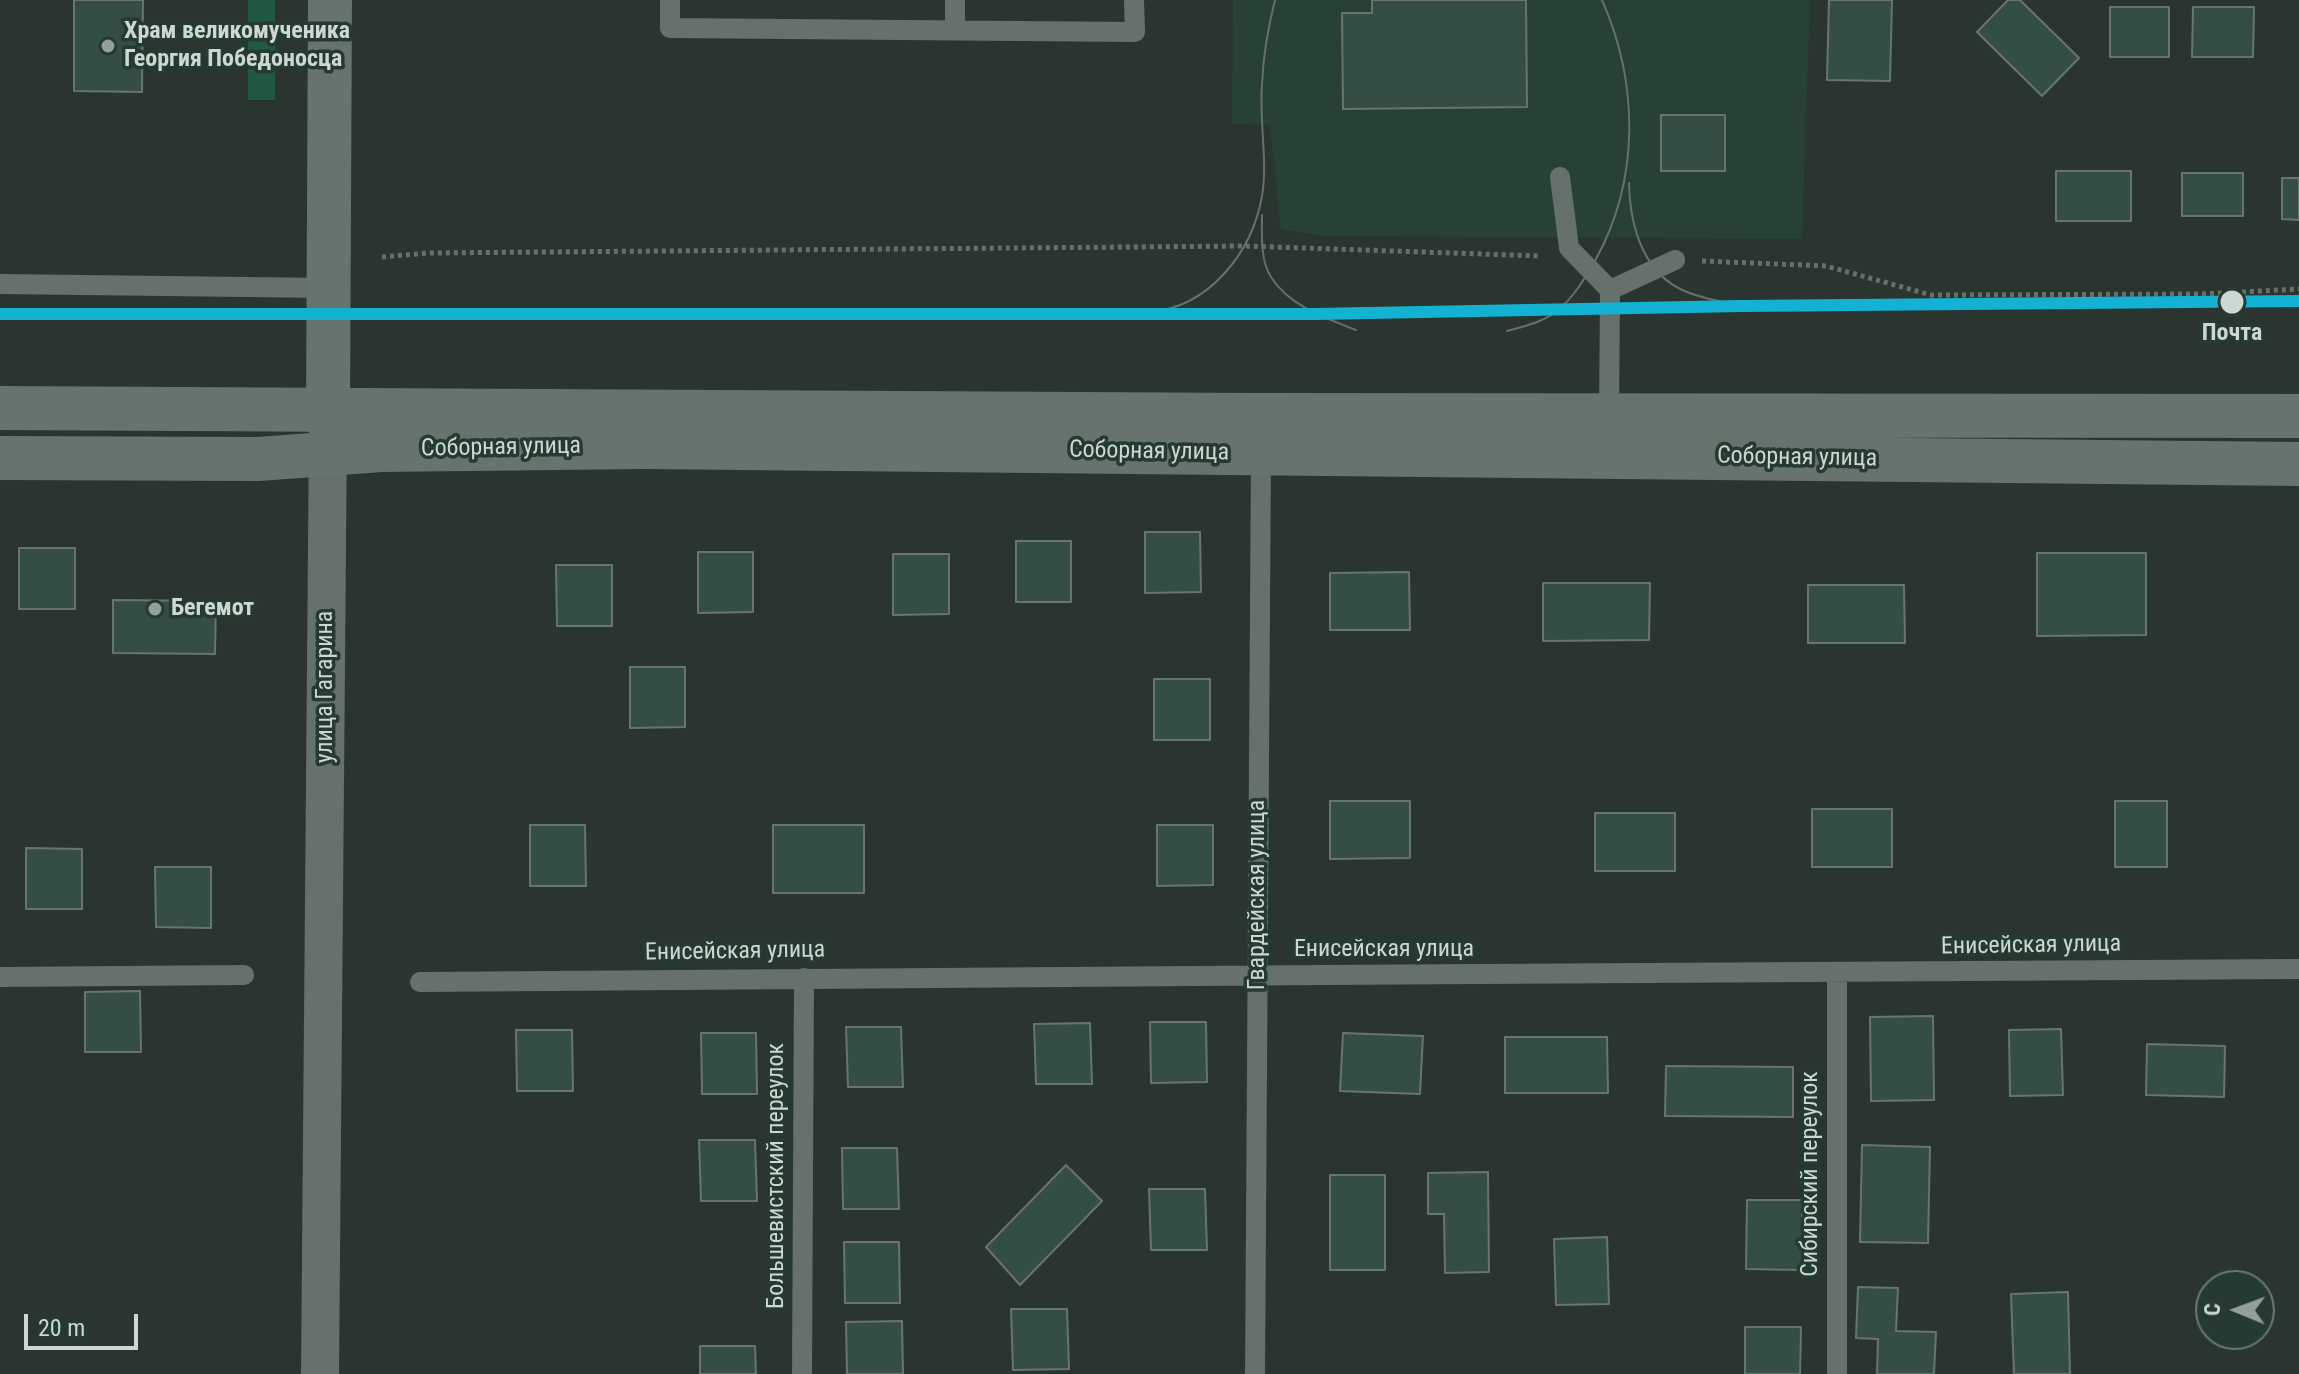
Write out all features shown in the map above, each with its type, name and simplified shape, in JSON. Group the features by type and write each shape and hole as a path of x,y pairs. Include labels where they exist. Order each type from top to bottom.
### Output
{"main road":[{"name":"улица Гагарина","path":"328,410 330,0"},
{"name":"Соборная улица","path":"0,408 328,410 1261,434 1608,435 2299,416"},
{"name":"Соборная улица","path":"0,458 258,459 381,450 1261,434"},
{"name":"Соборная улица","path":"1608,435 2299,464"}],"street":[{"name":"улица Гагарина","path":"320,1374 328,410"}],"lane":[{"path":"670,0 670,28 955,28 1135,32 1134,0"},
{"path":"955,0 955,28"},
{"path":"1560,177 1569,248 1610,290 1608,435"},
{"path":"1610,290 1675,260"},
{"path":"0,284 329,288"},
{"name":"Гвардейская улица","path":"1255,1374 1261,434"},
{"name":"Енисейская улица","path":"420,982 1837,975 2299,969"},
{"path":"0,977 244,975"},
{"name":"Сибирский переулок","path":"1837,975 1837,1374"},
{"name":"Большевистский переулок","path":"802,1374 804,978"}],"path":[{"path":"382,257 428,253 1244,246 1577,257"},
{"path":"1675,260 1826,266 1931,295 2202,294 2299,289"}],"shaded area":[{"path":"1233,0 1810,0 1802,239 1322,236 1281,229 1270,125 1232,124"}],"green space":[{"path":"248,0 275,0 275,100 248,100"}],"building":[{"name":"Храм великомученика Георгия Победоносца","path":"74,0 143,0 142,92 74,91"},
{"path":"1372,0 1526,0 1527,107 1343,109 1342,13 1372,13"},
{"path":"1829,0 1892,0 1890,81 1827,80"},
{"path":"2008,0 2020,0 2079,58 2042,96 1977,32"},
{"path":"2110,7 2169,7 2169,57 2110,57"},
{"path":"2193,7 2254,7 2253,57 2192,57"},
{"path":"1661,115 1725,115 1725,171 1661,171"},
{"path":"2056,171 2131,171 2131,221 2056,221"},
{"path":"2182,173 2243,173 2243,216 2182,216"},
{"path":"2282,178 2299,178 2299,220 2282,219"},
{"path":"1145,532 1200,532 1201,592 1145,593"},
{"path":"1016,541 1071,541 1071,602 1016,602"},
{"path":"19,548 75,548 75,609 19,609"},
{"path":"698,552 753,552 753,612 698,613"},
{"path":"2037,553 2146,553 2146,635 2037,636"},
{"path":"893,554 949,554 949,614 893,615"},
{"path":"556,565 612,565 612,626 557,626"},
{"path":"1409,572 1410,630 1330,630 1330,573"},
{"path":"1543,583 1650,583 1649,640 1543,641"},
{"path":"1808,585 1904,585 1905,643 1808,643"},
{"path":"113,600 216,601 215,654 113,653"},
{"path":"630,667 685,667 685,727 630,728"},
{"path":"1154,679 1210,679 1210,740 1154,740"},
{"path":"1330,801 1410,801 1410,858 1330,859"},
{"path":"2115,801 2167,801 2167,867 2115,867"},
{"path":"1812,809 1892,809 1892,867 1812,867"},
{"path":"1595,813 1675,813 1675,871 1595,871"},
{"path":"530,825 585,825 586,886 530,886"},
{"path":"773,825 864,825 864,893 773,893"},
{"path":"1157,825 1213,825 1213,885 1157,886"},
{"path":"26,848 82,849 82,909 26,909"},
{"path":"155,867 211,867 211,928 156,927"},
{"path":"140,991 141,1052 85,1052 85,992"},
{"path":"1933,1016 1934,1100 1871,1101 1870,1017"},
{"path":"1150,1022 1206,1022 1207,1082 1151,1083"},
{"path":"1090,1023 1092,1084 1036,1084 1034,1024"},
{"path":"846,1027 901,1027 903,1087 848,1087"},
{"path":"2061,1029 2063,1095 2010,1096 2009,1030"},
{"path":"516,1030 572,1030 573,1091 517,1091"},
{"path":"701,1033 756,1033 757,1094 702,1094"},
{"path":"1343,1033 1423,1036 1420,1094 1340,1091"},
{"path":"1505,1037 1607,1037 1608,1093 1505,1093"},
{"path":"2147,1044 2225,1046 2224,1097 2146,1095"},
{"path":"1666,1066 1793,1067 1793,1117 1665,1116"},
{"path":"699,1140 755,1140 757,1201 701,1201"},
{"path":"1862,1145 1930,1147 1928,1243 1860,1242"},
{"path":"842,1148 897,1148 899,1209 843,1209"},
{"path":"1066,1165 1102,1201 1020,1285 986,1247"},
{"path":"1488,1172 1489,1272 1445,1273 1444,1214 1428,1214 1428,1173"},
{"path":"1330,1175 1385,1175 1385,1270 1330,1270"},
{"path":"1149,1189 1205,1189 1207,1250 1151,1250"},
{"path":"1747,1200 1802,1200 1802,1270 1746,1269"},
{"path":"1607,1237 1609,1304 1556,1305 1554,1239"},
{"path":"844,1242 899,1242 900,1303 845,1303"},
{"path":"1858,1287 1898,1288 1896,1331 1936,1332 1934,1374 1877,1374 1878,1339 1856,1338"},
{"path":"2068,1292 2070,1374 2014,1374 2011,1294"},
{"path":"1011,1309 1067,1309 1069,1369 1013,1370"},
{"path":"902,1321 903,1374 847,1374 846,1322"},
{"path":"1745,1327 1801,1327 1800,1374 1745,1374"},
{"path":"700,1346 755,1346 756,1374 700,1374"}],"tram line":[{"path":"1150,312 1191,300 1209,288 1224,274 1249,237 1264,183 1261,99 1266,42 1275,0"},
{"path":"1507,331 1547,318 1569,299 1595,261 1610,230 1620,198 1627,165 1628,98 1623,65 1602,0"},
{"path":"1629,183 1636,232 1660,274 1687,292 1742,306"},
{"path":"1262,215 1265,263 1279,287 1309,310 1356,330"}],"transit line":[{"path":"0,314 1316,314 2299,301"}],"place":[{"name":"Храм великомученика Георгия Победоносца","path":"108,46"},
{"name":"Почта","path":"2232,302"},
{"name":"Бегемот","path":"155,609"}]}
